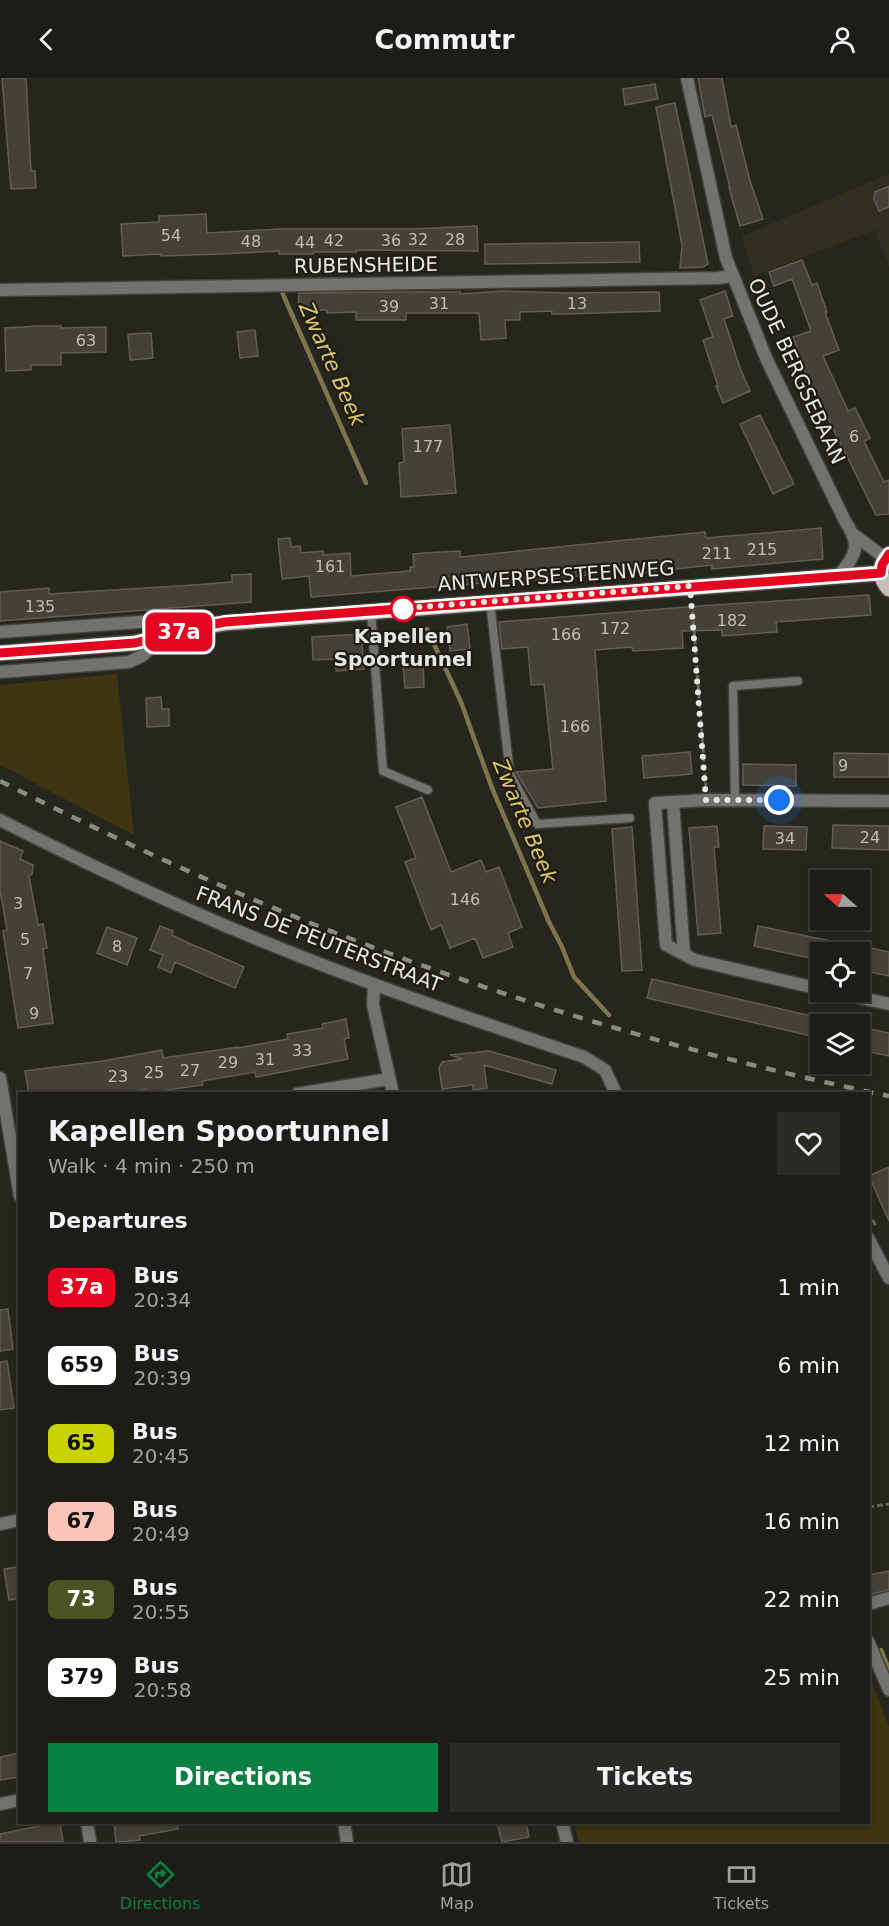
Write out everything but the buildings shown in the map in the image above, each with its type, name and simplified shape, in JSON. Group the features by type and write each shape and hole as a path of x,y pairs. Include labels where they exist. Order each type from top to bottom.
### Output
{"main road":[{"name":"ANTWERPSESTEENWEG","path":"0,653 135,643 225,622 838,576 885,562"},
{"path":"885,562 882,580 889,589"}],"street":[{"name":"OUDE BERGSEBAAN","path":"687,78 726,258 732,276 766,358 845,521 853,534 885,562"},
{"name":"RUBENSHEIDE","path":"0,290 706,279 732,276"},
{"path":"838,576 852,558 856,545 853,534"},
{"name":"ANTWERPSESTEENWEG","path":"0,632 166,620 200,627"},
{"name":"ANTWERPSESTEENWEG","path":"0,672 129,662 142,656 163,636"},
{"path":"810,987 695,960 666,945 655,803 706,800 889,801"},
{"path":"673,802 684,954"},
{"name":"FRANS DE PEUTERSTRAAT","path":"0,820 77,858 271,945 374,985 584,1058 605,1070 615,1092"},
{"path":"374,985 373,1005 392,1092"},
{"path":"870,1000 889,1004"},
{"path":"0,1078 7,1135 18,1187"},
{"path":"309,1092 389,1079"},
{"path":"870,1242 889,1278"},
{"path":"0,1524 18,1520"},
{"path":"870,1603 889,1598"},
{"path":"870,1645 886,1676 889,1690"},
{"path":"0,1804 18,1800"},
{"path":"87,1824 90,1842"},
{"path":"344,1824 347,1842"},
{"path":"562,1824 567,1842"}],"lane":[{"path":"490,602 510,774 537,824 630,818"},
{"path":"371,611 383,771 428,790"},
{"path":"735,800 732,686 798,681"}],"path":[{"path":"690,586 706,800"},
{"path":"870,1507 889,1504"}],"shaded area":[{"path":"889,174 889,267 875,230 754,276 742,236"},
{"path":"117,674 134,835 0,765 0,685"},
{"path":"870,1678 889,1726 889,1842 579,1842 574,1824 870,1824"}],"waterway":[{"name":"Zwarte Beek","path":"282,292 366,483"},
{"name":"Zwarte Beek","path":"427,629 461,702 492,788 574,977 609,1015"},
{"name":"Zwarte Beek","path":"881,1650 889,1669"}],"railway":[{"path":"0,781 135,847 226,888 428,968 624,1031 756,1066 870,1092"},
{"path":"870,1092 889,1096"}],"bus line":[{"name":"37a","path":"0,653 135,643 225,622 881,573 882,565 889,554"}],"place":[{"name":"Kapellen Spoortunnel","path":"403,609"}],"route":[{"path":"403,609 395,609 690,586 706,800 779,800"}]}
